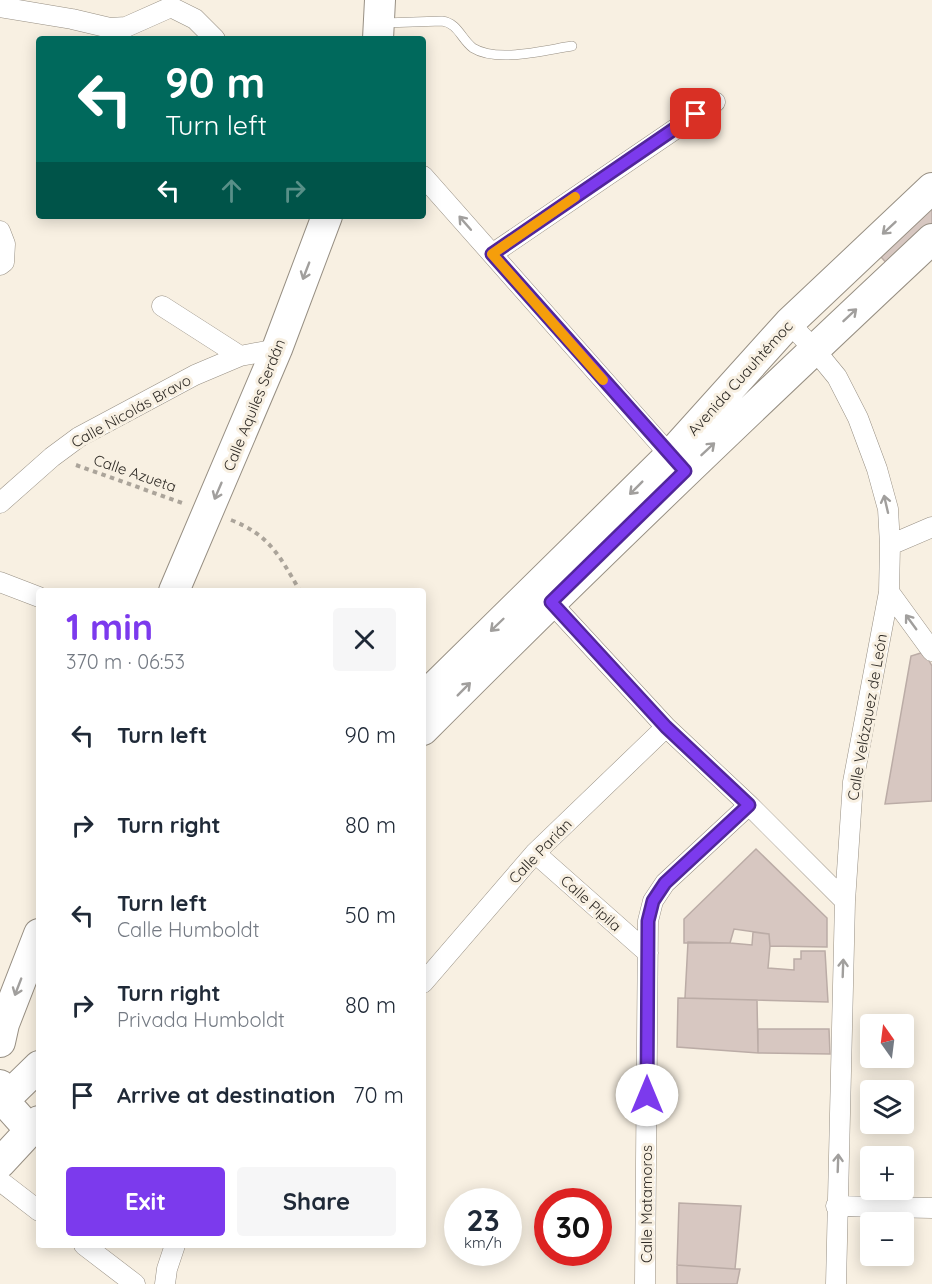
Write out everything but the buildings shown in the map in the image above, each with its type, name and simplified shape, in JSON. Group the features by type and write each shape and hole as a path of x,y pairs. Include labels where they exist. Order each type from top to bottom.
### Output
{"main road":[{"name":"Avenida Cuauhtémoc","path":"677,463 789,323 932,188"},
{"name":"Calle Aquiles Serdán","path":"175,588 277,349 326,219"},
{"name":"Avenida Cuauhtémoc","path":"426,695 543,594 677,463 814,349 932,239"},
{"name":"Avenida Cuauhtémoc","path":"426,727 543,594"},
{"path":"0,1042 4,1024 36,942"},
{"path":"0,1163 35,1126 1,1096 36,1068"}],"street":[{"path":"0,7 110,28 126,27 171,4 195,19 212,36"},
{"path":"492,254 715,102"},
{"path":"426,179 677,463"},
{"path":"0,266 4,262 3,238"},
{"path":"162,306 240,356"},
{"name":"Calle Velázquez de León","path":"789,323 837,376 858,418 877,469 888,509 890,545 889,592 853,782 845,901 836,1284"},
{"name":"Calle Nicolás Bravo","path":"0,503 52,457 79,437 195,375 240,356 277,349"},
{"path":"890,545 932,527"},
{"path":"0,582 36,596"},
{"path":"889,592 932,651"},
{"path":"543,594 666,727 749,805 845,901"},
{"name":"Calle Parián","path":"426,979 535,852 666,727"},
{"name":"Calle Matamoros","path":"645,1284 648,921 653,901 665,883 749,805"},
{"name":"Calle Pípila","path":"535,852 648,953"},
{"path":"0,1181 36,1209"},
{"path":"837,1206 932,1208"},
{"path":"88,1248 135,1284"},
{"path":"165,1284 174,1248"}],"lane":[{"path":"379,21 450,22 473,47 491,54 506,55 572,46"}],"path":[{"name":"Calle Azueta","path":"52,457 249,527 266,540 283,562 298,588"}],"slow traffic":[{"path":"575,197 492,254 603,380"}],"route":[{"path":"647,1095 648,921 653,901 665,883 749,805 666,727 551,602 685,471 492,254 696,114"}]}
